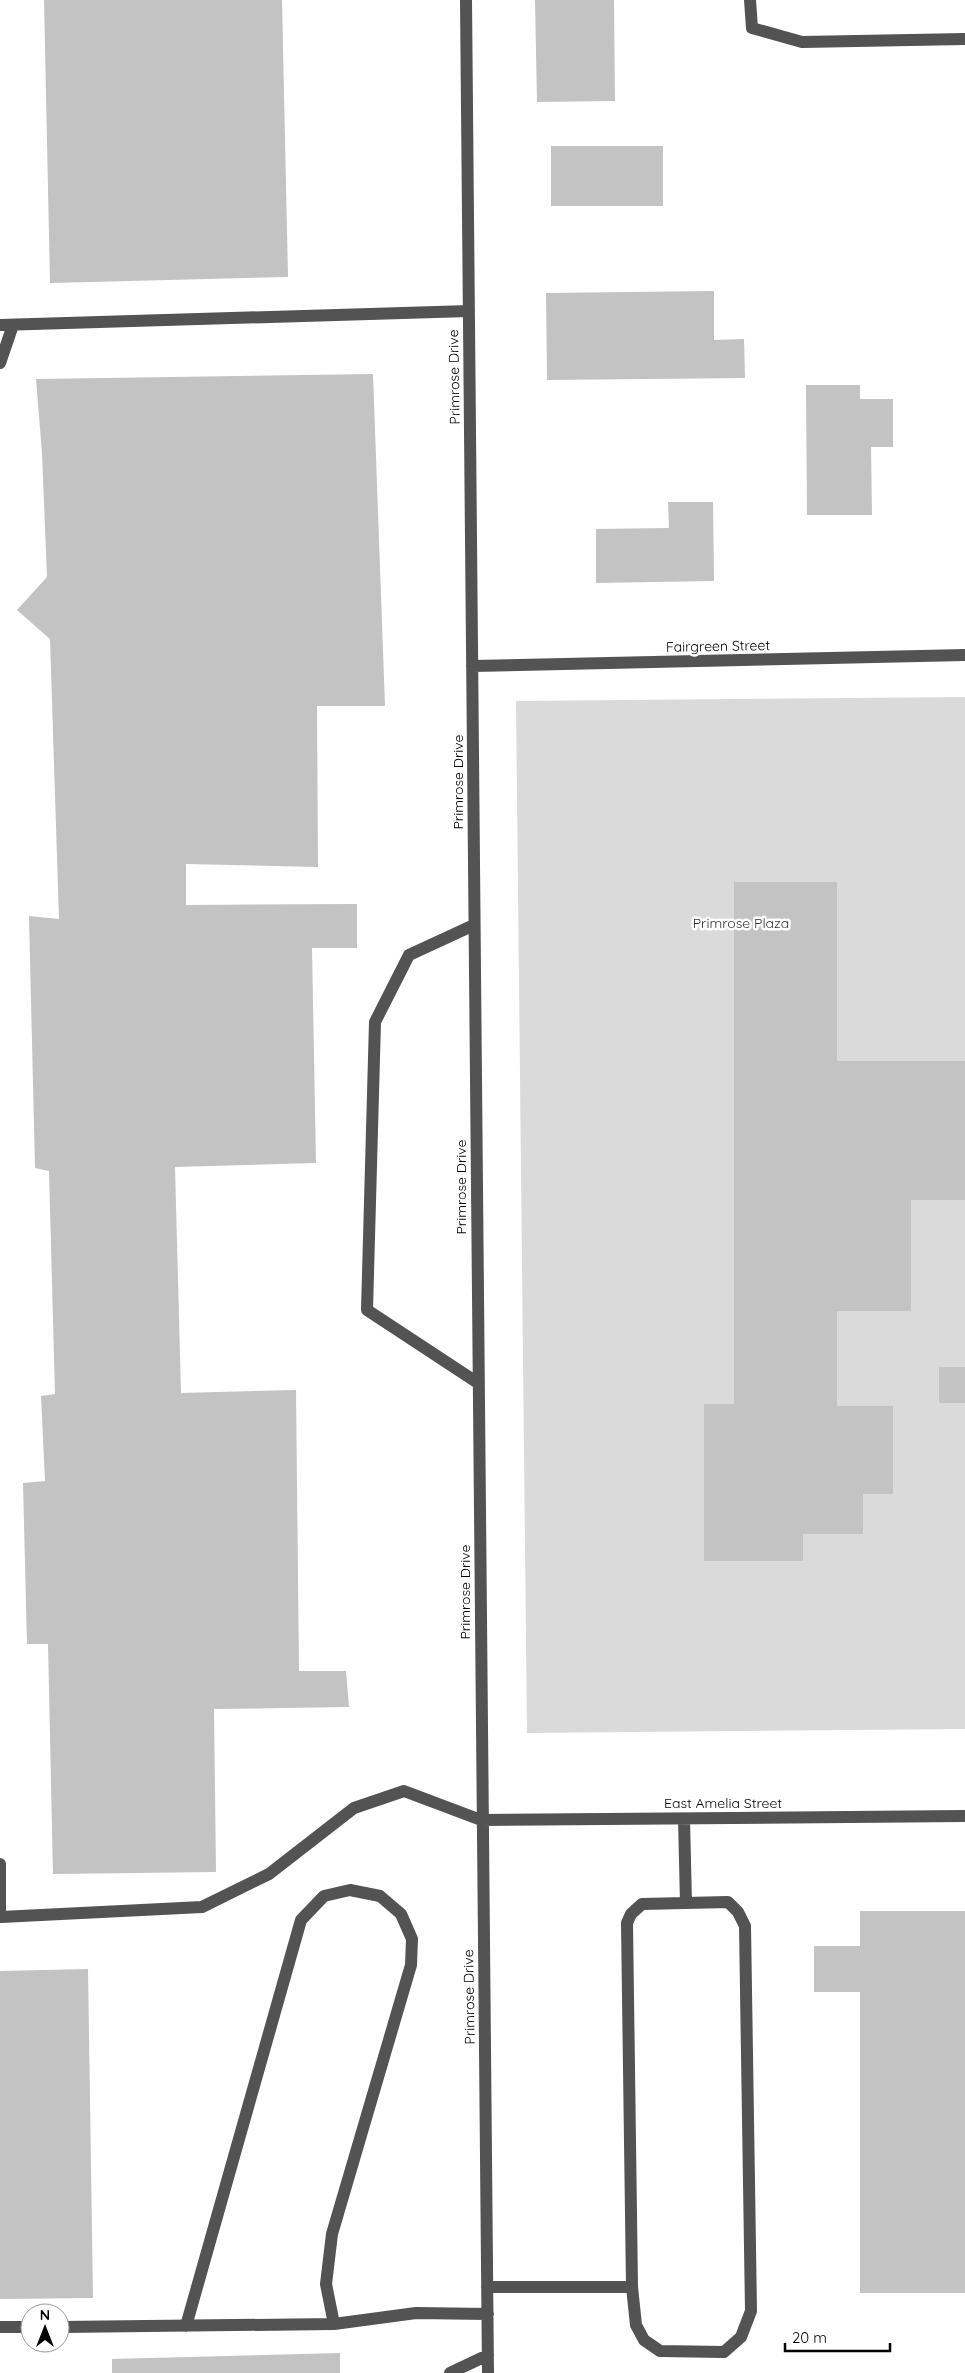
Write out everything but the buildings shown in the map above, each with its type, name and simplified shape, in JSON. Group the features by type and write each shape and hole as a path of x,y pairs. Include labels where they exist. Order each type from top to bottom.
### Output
{"street":[{"name":"Primrose Drive","path":"466,0 488,2373"},
{"path":"750,0 752,28 802,42 965,39"},
{"path":"0,325 469,311"},
{"path":"0,363 13,325"},
{"name":"Fairgreen Street","path":"472,666 965,655"},
{"path":"474,924 409,955 375,1022 367,1310 478,1383"},
{"path":"0,1864 0,1916 202,1907 269,1874 354,1808 404,1791 482,1820"},
{"name":"East Amelia Street","path":"482,1820 965,1816"},
{"path":"684,1819 686,1903"},
{"path":"186,2326 301,1920 324,1896 350,1890 380,1896 401,1914 412,1938 409,1972 332,2234 326,2284 334,2324"},
{"path":"728,1902 738,1912 745,1926 751,2311 741,2337 724,2352 660,2351 644,2340 636,2325 632,2287 627,1923 631,1914 642,1904 728,1902"},
{"path":"487,2287 632,2287"},
{"path":"70,2327 334,2324 416,2313 488,2314"},
{"path":"0,2327 20,2327"},
{"path":"450,2373 488,2355"}],"green space":[{"name":"Primrose Plaza","path":"965,697 965,1729 527,1733 516,701"}]}
